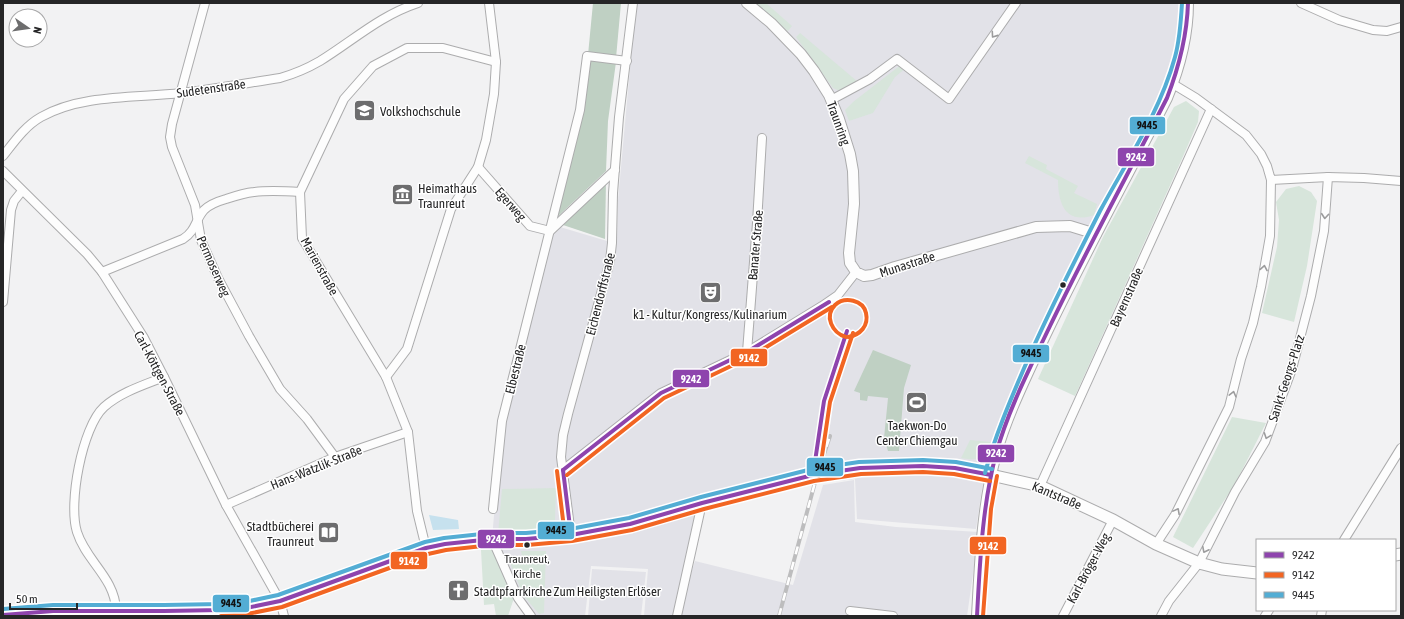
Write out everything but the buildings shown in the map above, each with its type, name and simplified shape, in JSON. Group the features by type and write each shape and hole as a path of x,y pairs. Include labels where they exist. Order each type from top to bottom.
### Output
{"main road":[{"name":"Kantstraße","path":"3,615 53,611 116,610 164,614 232,609 280,601 426,548 445,544 492,539 540,538 571,535 630,524 812,475 860,468 923,466 955,468 991,474 1040,486 1113,520 1156,544 1199,563 1222,569 1256,573"}],"street":[{"name":"Permoserweg","path":"205,3 172,124 170,137 172,147 195,206 201,240 218,278 252,342 280,389 307,419 335,457"},
{"name":"Sudetenstraße","path":"3,156 30,125 42,117 60,109 104,98 181,93 280,78 296,73 320,61 371,25 398,10 418,3"},
{"path":"386,376 407,349 451,209 478,167 486,140 494,94 496,62 489,3"},
{"name":"Eichendorffstraße","path":"571,535 561,457 563,435 610,261 619,117 633,3"},
{"name":"Traunring","path":"747,3 776,28 801,54 814,71 831,100 844,133 853,171 854,204 849,241 849,258 850,263 856,272"},
{"path":"831,100 870,79 897,59 949,99 1016,3"},
{"path":"977,616 985,508 991,474 997,453 1016,401 1059,305 1124,182 1173,84 1184,45 1188,3"},
{"path":"1300,3 1339,20 1373,30 1387,31 1401,27"},
{"name":"Marienstraße","path":"426,548 417,511 408,432 386,376 302,238 300,192 344,99 373,66 407,48 443,48 496,62"},
{"name":"Elbestraße","path":"493,509 502,421 580,110 587,56 626,61"},
{"path":"1156,544 1174,515 1229,407 1241,359 1253,323 1270,236 1271,180 1267,166 1256,146 1246,135 1211,108 1173,84"},
{"name":"Bayernstraße","path":"1040,486 1211,108"},
{"name":"Banater Straße","path":"748,352 758,223 762,138"},
{"name":"Egerweg","path":"478,167 530,226 550,231"},
{"path":"550,231 615,170"},
{"name":"Carl-Köttgen-Straße","path":"3,171 87,254 102,272 144,338 226,505 280,601 284,616"},
{"path":"1271,180 1328,177 1401,181"},
{"name":"Sankt-Georgs-Platz","path":"1160,616 1169,601 1199,563 1235,492 1265,442 1292,369 1311,296 1324,230 1328,177"},
{"path":"3,302 11,210 14,201 22,191"},
{"path":"102,272 183,239 189,235 204,210 210,205 254,192 300,192"},
{"name":"Munastraße","path":"856,272 864,276 872,276 895,267 1036,227 1070,226 1096,234"},
{"path":"563,470 661,394 748,352 822,306 838,295 856,272"},
{"path":"116,610 115,599 108,582 91,560 76,531 75,491 77,476 82,454 92,424 103,408 130,391 164,377"},
{"name":"Hans-Watzlik-Straße","path":"226,505 335,457 408,432"},
{"path":"1345,539 1401,448"},
{"path":"677,616 702,504"},
{"name":"Karl-Bröger-Weg","path":"1063,616 1113,520"},
{"path":"492,539 518,598 531,616"},
{"path":"850,611 893,616"}],"shaded area":[{"path":"636,3 1180,3 1176,51 1169,78 1054,300 1019,378 990,454 982,489 976,529 857,519 855,479 821,483 705,506 694,560 676,616 644,616 648,569 591,566 585,616 531,616 492,539 502,421 550,224 617,244 618,200"},
{"path":"755,3 766,3 792,26 788,31 772,19"},
{"path":"800,33 858,82 842,92 833,88 796,37"},
{"path":"902,64 907,67 895,77 873,113 849,121 845,110 853,102"},
{"path":"1186,101 1199,111 1198,122 1075,396 1038,379 1103,237 1174,107"},
{"path":"1029,156 1047,165 1046,169 1078,186 1074,193 1097,204 1094,215 1077,217 1070,215 1062,204 1058,189 1058,180 1025,163"},
{"path":"1299,186 1311,192 1317,201 1307,266 1294,322 1262,313 1277,247 1279,220 1276,202 1286,189"},
{"path":"1232,417 1266,423 1235,484 1193,548 1173,537"},
{"path":"970,440 991,442 987,453 977,459 961,458"},
{"path":"854,480 855,522 896,527 979,532 967,616 678,616 695,561 793,585 823,485"},
{"path":"556,488 555,520 541,531 498,534 502,489"},
{"path":"494,549 515,595 508,616 496,616 494,604 484,605 481,550"},
{"path":"521,551 546,551 544,613 539,614 523,595 509,560 522,556"},
{"path":"592,569 646,572 641,616 588,616"}],"green space":[{"path":"593,3 621,3 616,58 588,55"},
{"path":"588,58 616,62 608,121 606,171 554,220"},
{"path":"606,180 605,239 560,224"},
{"path":"873,350 911,365 904,388 899,451 888,451 884,438 888,398 868,396 867,401 860,400 860,393 854,391"}],"water":[{"path":"429,515 458,520 459,529 433,530"}],"railway":[{"path":"779,616 817,475 830,436"}],"transit line":[{"name":"9445","path":"985,473 1003,419 1043,327 1100,211 1142,136 1161,97 1177,50 1182,3"},
{"name":"9242","path":"977,616 985,514 991,474 1001,438 1020,389 1064,297 1167,98 1182,51 1188,3"},
{"name":"9142","path":"846,337 841,335 833,328 830,314 835,305 839,302 848,300 858,302 864,309 867,318 863,329 860,332 848,337"},
{"name":"9242","path":"563,470 661,393 747,352 829,302"},
{"name":"9142","path":"567,475 664,398 750,357 832,307"},
{"name":"9242","path":"813,475 824,401 847,331"},
{"name":"9142","path":"819,476 830,402 853,333"},
{"name":"9445","path":"3,609 53,605 164,605 245,602 278,595 425,542 444,538 491,533 526,533 570,529 629,518 701,497 812,469 859,462 923,460 956,462 992,469"},
{"name":"9242","path":"3,615 53,611 164,611 246,608 280,601 426,548 445,544 492,539 526,539 571,535 630,524 702,503 813,475 860,468 923,466 955,468 991,475"},
{"name":"9242","path":"563,470 571,535"},
{"name":"9142","path":"557,471 565,536"},
{"name":"9142","path":"221,616 247,614 282,607 428,554 446,550 492,545 527,545 572,541 632,530 704,509 814,481 861,474 923,472 954,474 990,481"},
{"name":"9142","path":"983,616 991,509 997,476"}],"place":[{"name":"Volkshochschule","path":"364,111"},
{"name":"Heimathaus Traunreut","path":"403,195"},
{"name":"k1 - Kultur/Kongress/Kulinarium","path":"710,292"},
{"name":"Taekwon-Do Center Chiemgau","path":"917,403"},
{"name":"Stadtbücherei Traunreut","path":"329,533"},
{"name":"Traunreut, Kirche","path":"527,545"},
{"name":"Stadtpfarrkirche Zum Heiligsten Erlöser","path":"458,591"}]}
